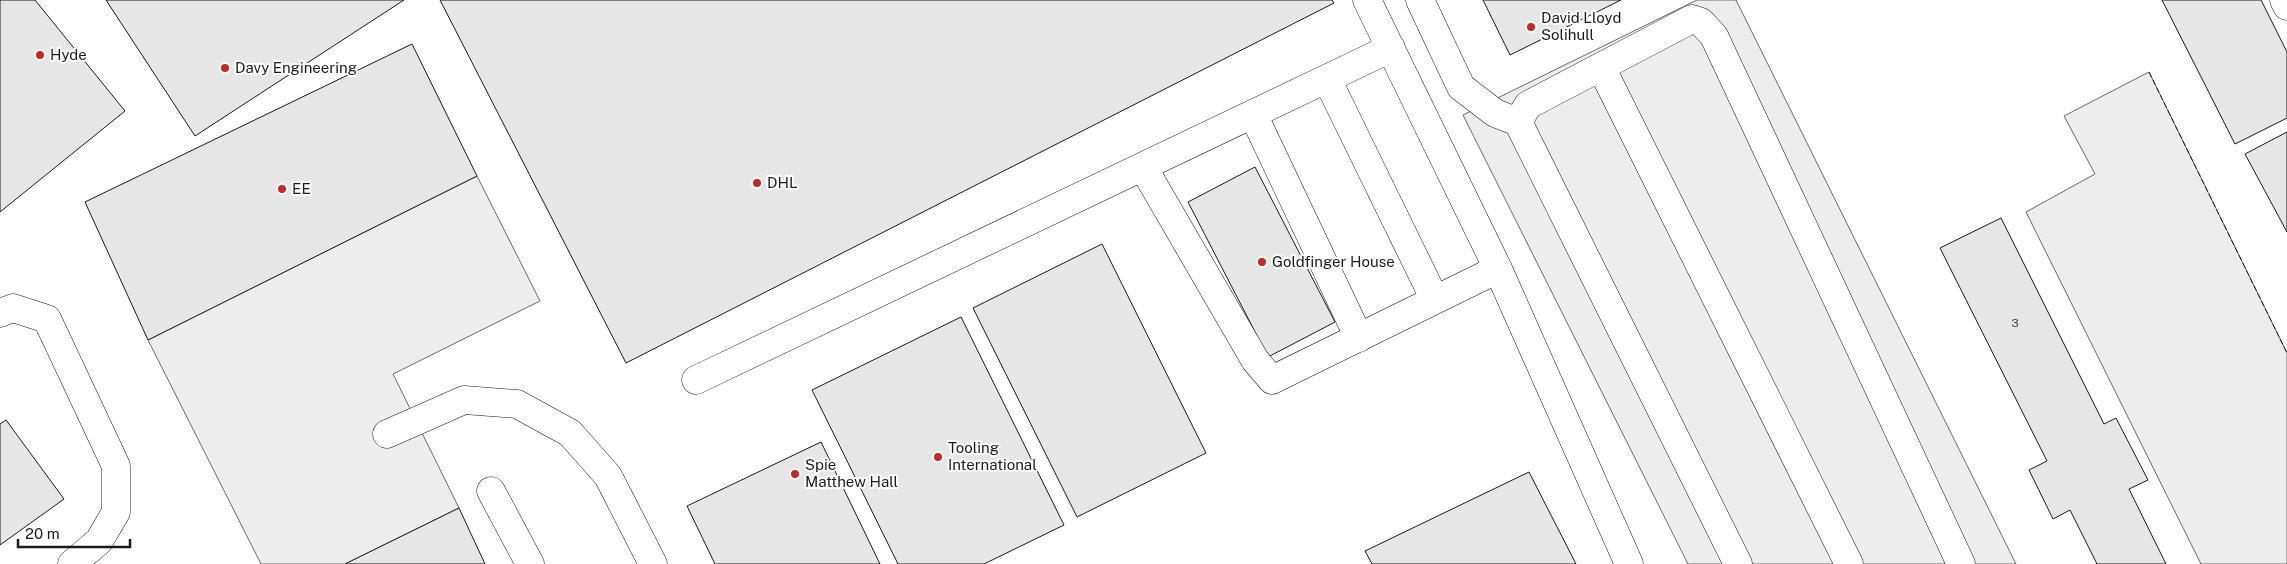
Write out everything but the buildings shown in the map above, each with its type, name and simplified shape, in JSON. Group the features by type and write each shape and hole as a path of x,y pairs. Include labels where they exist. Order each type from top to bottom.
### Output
{"lane":[{"path":"1367,0 1498,269 1629,564"},
{"path":"1420,0 1462,87 1494,112 1518,122 1738,564"},
{"path":"2284,0 2287,6"},
{"path":"1518,122 1528,105 1601,67 1698,9 1701,22 1714,36 1961,564"},
{"path":"696,380 1391,48"},
{"path":"1601,67 1849,564"},
{"path":"1327,79 1435,300"},
{"path":"1253,114 1359,338"},
{"path":"1143,167 1255,360 1272,380 1498,269"},
{"path":"0,313 13,308 47,319 116,466 116,512 99,541 72,564"},
{"path":"387,434 464,400 517,404 570,433 608,476 653,564"},
{"path":"491,491 530,564"}],"shaded area":[{"path":"1697,0 1736,0 2016,564 1688,564 1463,115"},
{"path":"2149,72 2287,353 2287,564 2201,564 2026,212 2095,174 2064,116"},
{"path":"477,176 540,301 393,374 459,508 345,564 261,564 148,340"}],"fence":[{"path":"2149,72 2287,353"}],"place":[{"name":"David Lloyd Solihull","path":"1531,27"},
{"name":"Hyde","path":"40,55"},
{"name":"Davy Engineering","path":"225,68"},
{"name":"DHL","path":"757,183"},
{"name":"EE","path":"282,189"},
{"name":"Goldfinger House","path":"1262,262"},
{"name":"Tooling International","path":"938,457"},
{"name":"Spie Matthew Hall","path":"795,474"}]}
